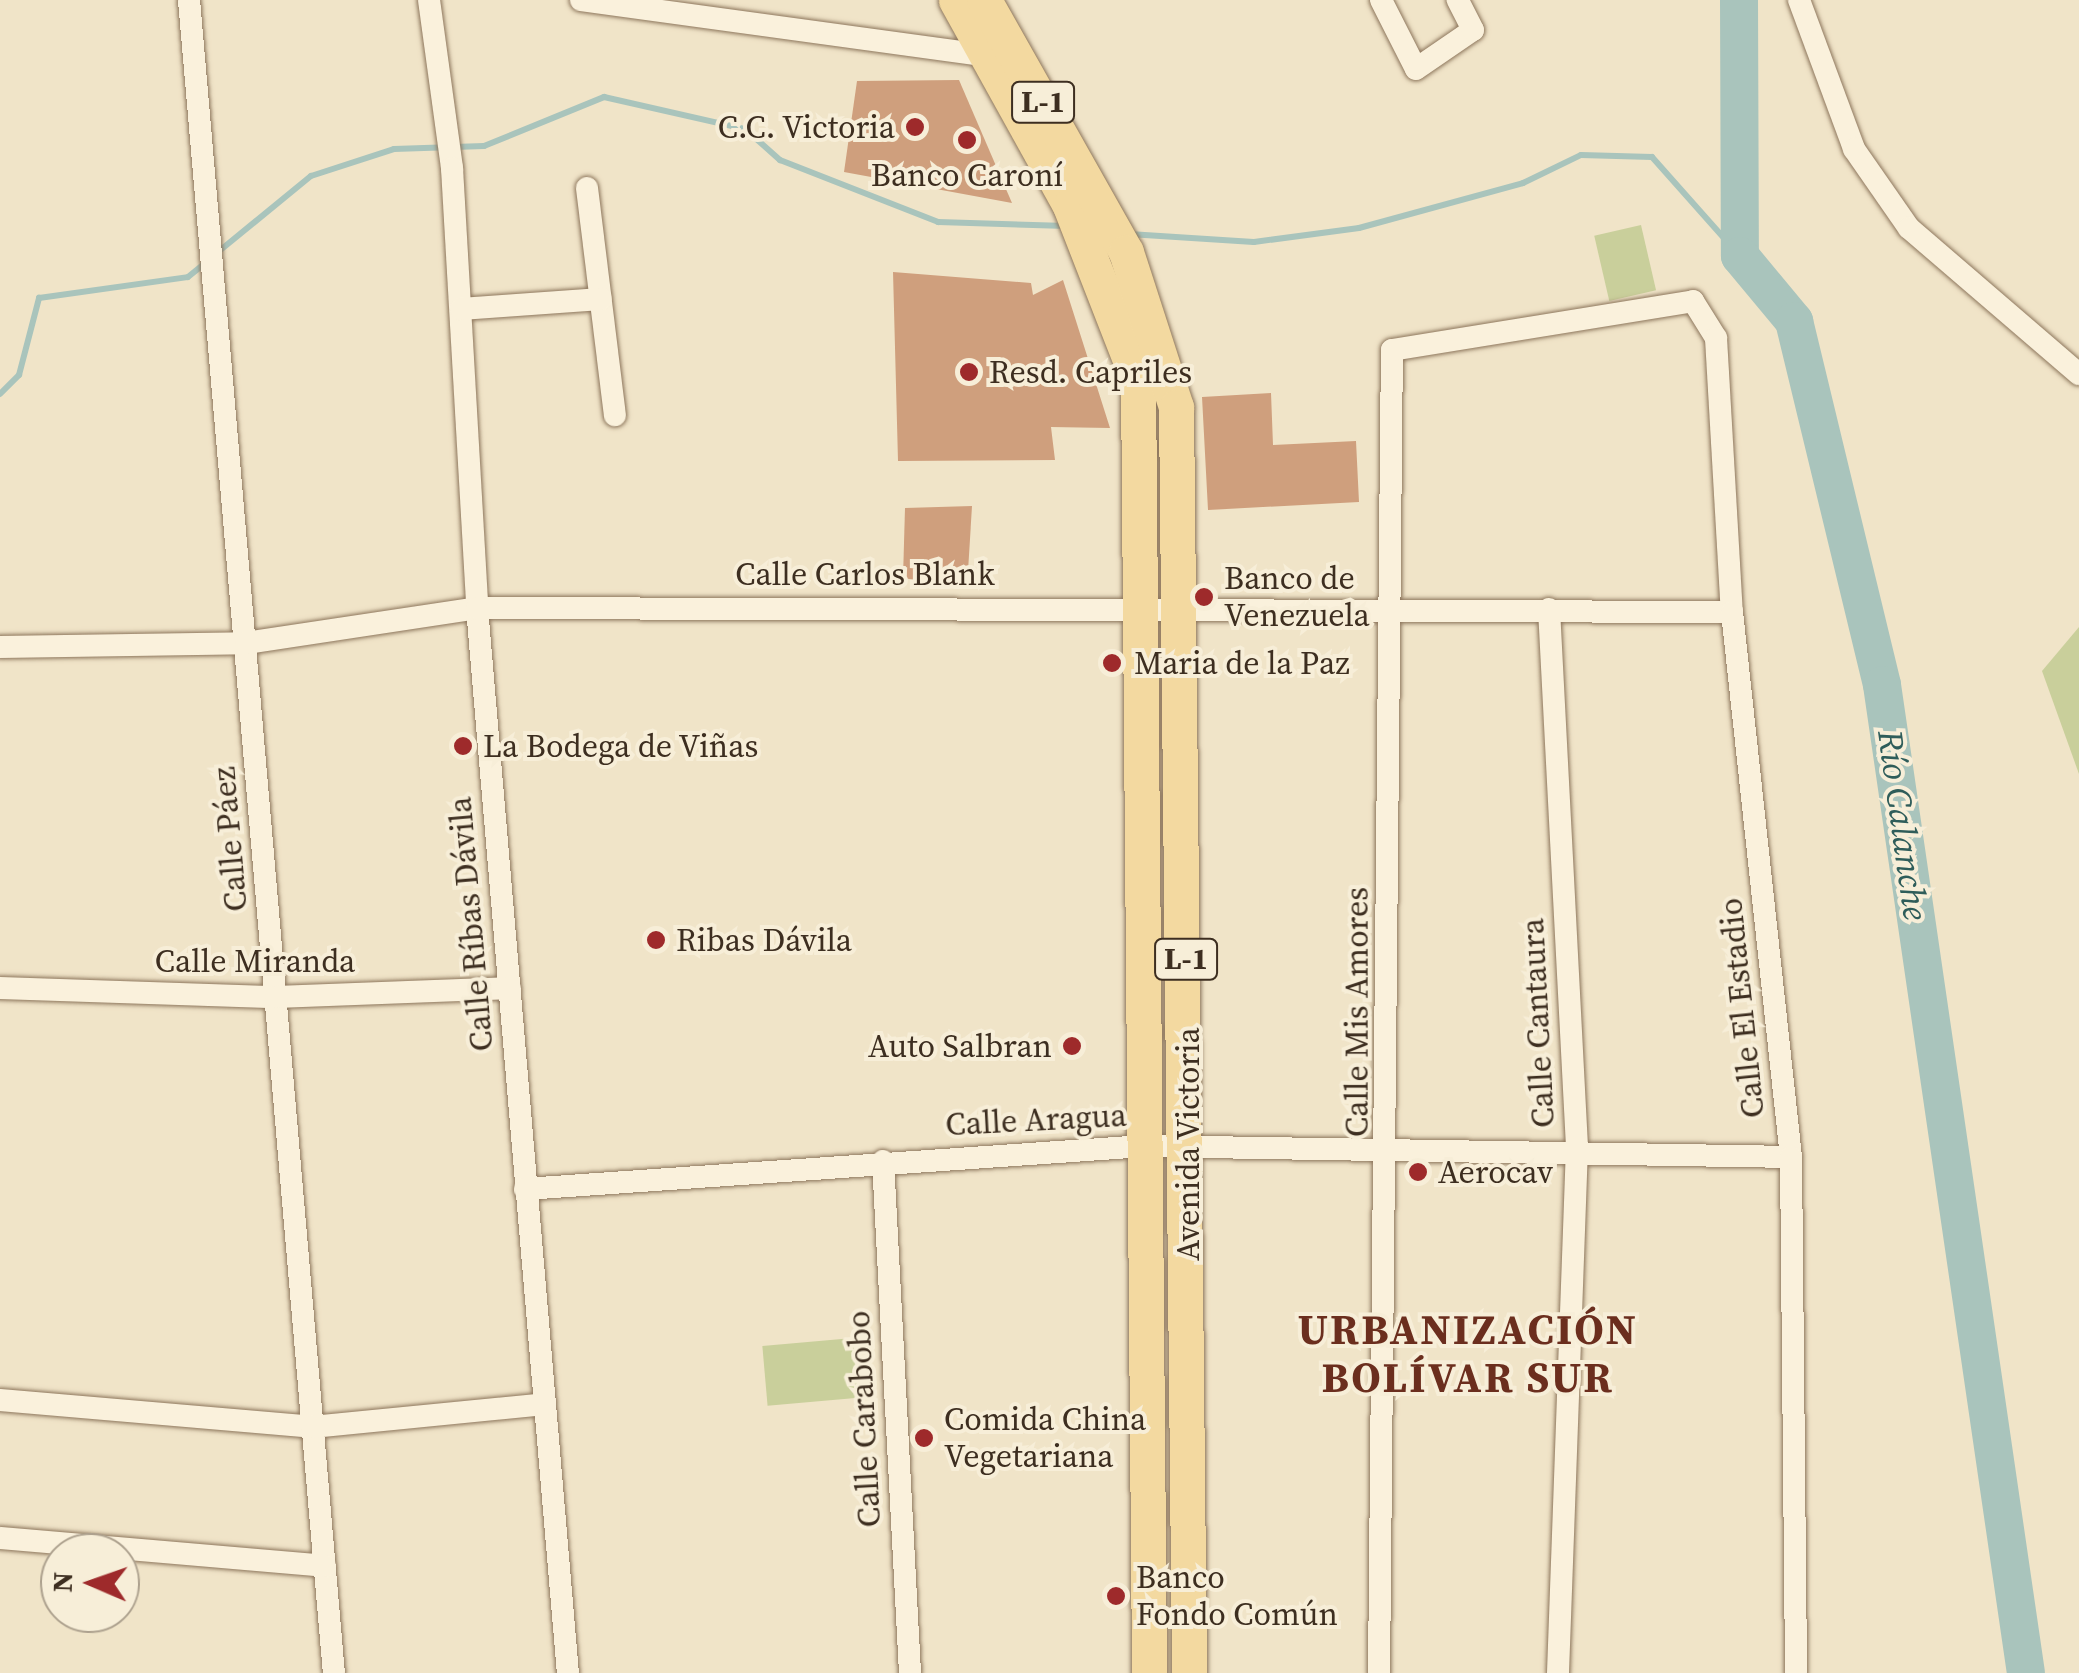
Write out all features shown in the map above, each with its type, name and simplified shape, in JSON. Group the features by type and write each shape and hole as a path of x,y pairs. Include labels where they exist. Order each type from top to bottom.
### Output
{"main road":[{"name":"Avenida Victoria","path":"956,0 1086,205 1126,252 1176,408 1188,1148 1189,1673"},
{"name":"Avenida Victoria","path":"984,0 1086,205 1091,254 1138,380 1149,1673"}],"street":[{"name":"Calle Páez","path":"189,0 334,1673"},
{"name":"Calle Ríbas Dávila","path":"429,0 448,119 477,608 568,1673"},
{"path":"581,0 691,10 988,56"},
{"path":"1388,3 1416,69 1473,30 1458,0"},
{"path":"1799,0 1854,149 1909,228 2079,374"},
{"path":"587,188 616,415"},
{"path":"461,310 601,299"},
{"name":"Calle Mis Amores","path":"1379,1673 1391,1144 1386,608 1392,350 1693,301 1716,338"},
{"name":"Calle El Estadio","path":"1716,338 1732,612 1791,1157 1796,1673"},
{"name":"Calle Carlos Blank","path":"0,647 246,643 477,608 1142,604 1732,612"},
{"name":"Calle Cantaura","path":"1549,609 1577,1146 1558,1673"},
{"name":"Calle Miranda","path":"0,988 276,997 510,988"},
{"name":"Calle Aragua","path":"525,1190 883,1161 1144,1146 1577,1146 1791,1157"},
{"name":"Calle Carabobo","path":"883,1161 910,1673"},
{"path":"0,1400 312,1426 546,1404"},
{"path":"0,1538 325,1566"}],"green space":[{"path":"1641,225 1656,290 1609,301 1594,236"},
{"path":"2079,627 2079,774 2042,671"},
{"path":"853,1338 858,1398 768,1406 762,1346"}],"building":[{"name":"C.C. Victoria","path":"959,80 1012,203 844,172 857,81"},
{"name":"Resd. Capriles","path":"893,272 1031,283 1033,295 1063,280 1110,428 1051,427 1055,460 898,461"},
{"path":"1271,393 1273,445 1356,441 1359,502 1208,510 1202,397"},
{"path":"972,506 967,588 903,578 905,508"}],"waterway":[{"name":"Río Calanche","path":"1739,0 1740,256 1794,321 1882,685 2026,1673"},
{"path":"218,252 311,176 394,149 484,146 604,97 745,129 780,160 938,222 1067,226"},
{"path":"1129,234 1254,242 1359,228 1523,183 1581,155 1652,157 1740,256"},
{"path":"0,394 19,375 39,298 188,277 205,263"}],"place":[{"name":"C.C. Victoria","path":"915,127"},
{"name":"Banco Caroní","path":"967,140"},
{"name":"Resd. Capriles","path":"969,372"},
{"name":"Banco de Venezuela","path":"1204,597"},
{"name":"Maria de la Paz","path":"1112,663"},
{"name":"La Bodega de Viñas","path":"463,746"},
{"name":"Ribas Dávila","path":"656,940"},
{"name":"Auto Salbran","path":"1072,1046"},
{"name":"Aerocav","path":"1418,1172"},
{"name":"Comida China Vegetariana","path":"924,1438"},
{"name":"Banco Fondo Común","path":"1116,1596"}],"district":[{"name":"URBANIZACIÓN BOLÍVAR SUR","path":"1468,1353"}]}
